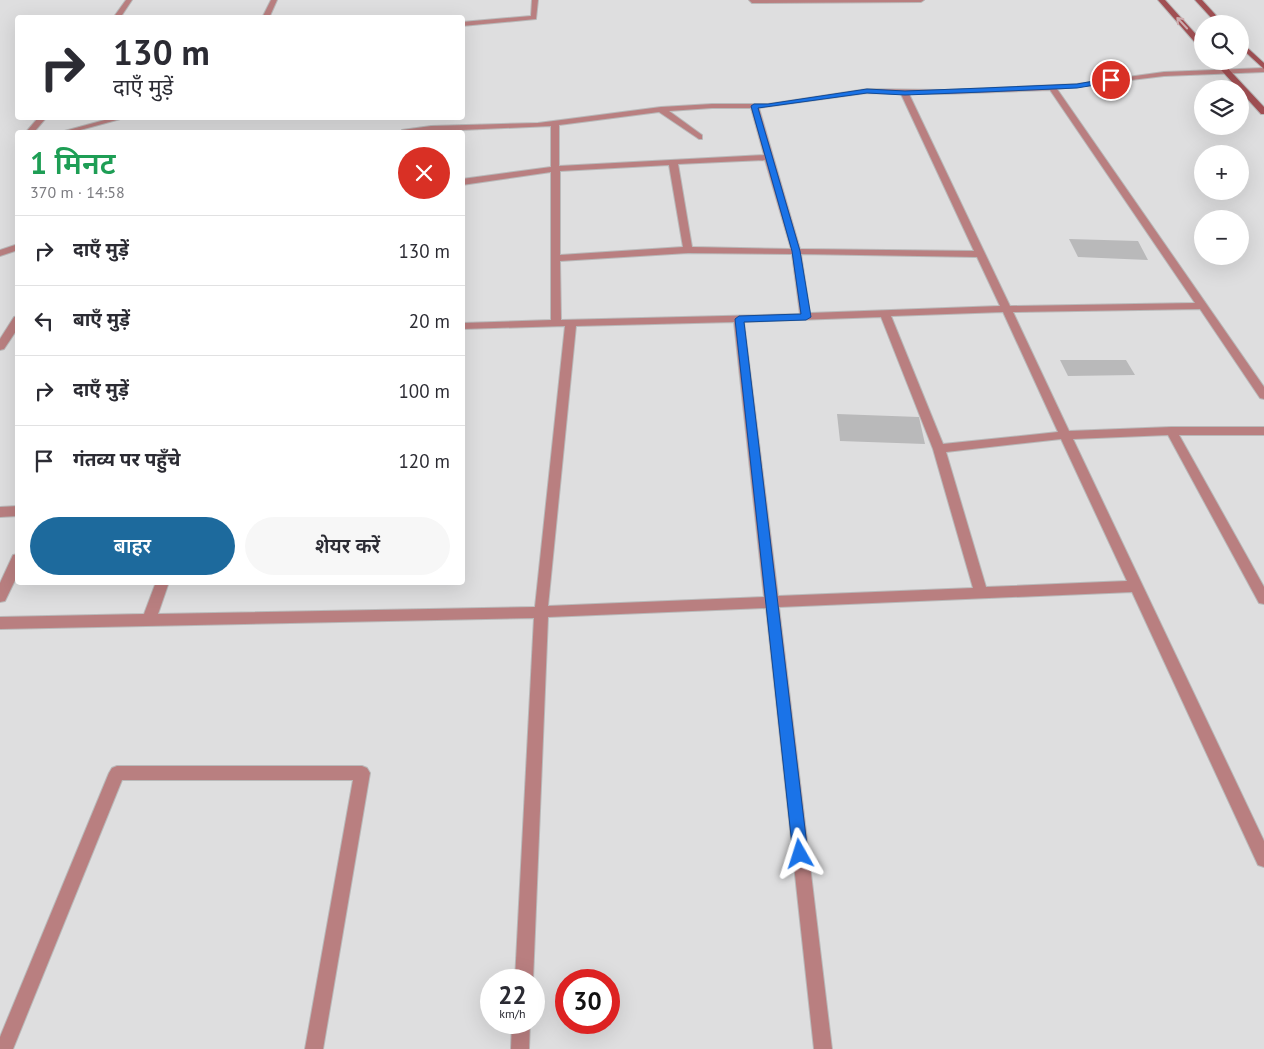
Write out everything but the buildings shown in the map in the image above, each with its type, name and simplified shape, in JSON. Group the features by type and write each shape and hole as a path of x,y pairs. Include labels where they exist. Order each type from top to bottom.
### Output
{"street":[{"path":"118,15 129,0"},
{"path":"267,15 274,0"},
{"path":"465,24 534,18 535,0"},
{"path":"752,0 921,0"},
{"path":"1160,0 1194,33"},
{"path":"1198,0 1213,15"},
{"path":"1249,52 1264,68"},
{"path":"418,130 555,122 661,110 768,106 867,91 905,93 1077,86 1164,74 1264,68"},
{"path":"1226,71 1264,112"},
{"path":"1051,86 1264,395"},
{"path":"905,93 1264,859"},
{"path":"754,106 796,251 806,317"},
{"path":"661,110 699,137"},
{"path":"32,130 40,120"},
{"path":"73,130 112,120"},
{"path":"555,122 556,324"},
{"path":"465,182 555,169 769,157"},
{"path":"673,162 688,250"},
{"path":"0,253 15,248"},
{"path":"556,258 688,250 980,254"},
{"path":"465,326 806,317 1006,309 1202,306"},
{"path":"885,314 939,449 981,592"},
{"path":"739,319 823,1049"},
{"path":"525,969 541,612 571,323"},
{"path":"0,347 15,324"},
{"path":"939,449 1065,435 1264,430"},
{"path":"1171,431 1264,599"},
{"path":"0,512 15,511"},
{"path":"0,597 15,565"},
{"path":"149,620 162,585"},
{"path":"0,623 541,612 1136,586"},
{"path":"4,1049 117,772 362,773 314,1049"},
{"path":"520,1049 521,1034"}],"route":[{"path":"800,854 739,319 806,317 796,251 754,106 768,106 867,91 905,93 1031,86 1077,86 1111,80"}]}
